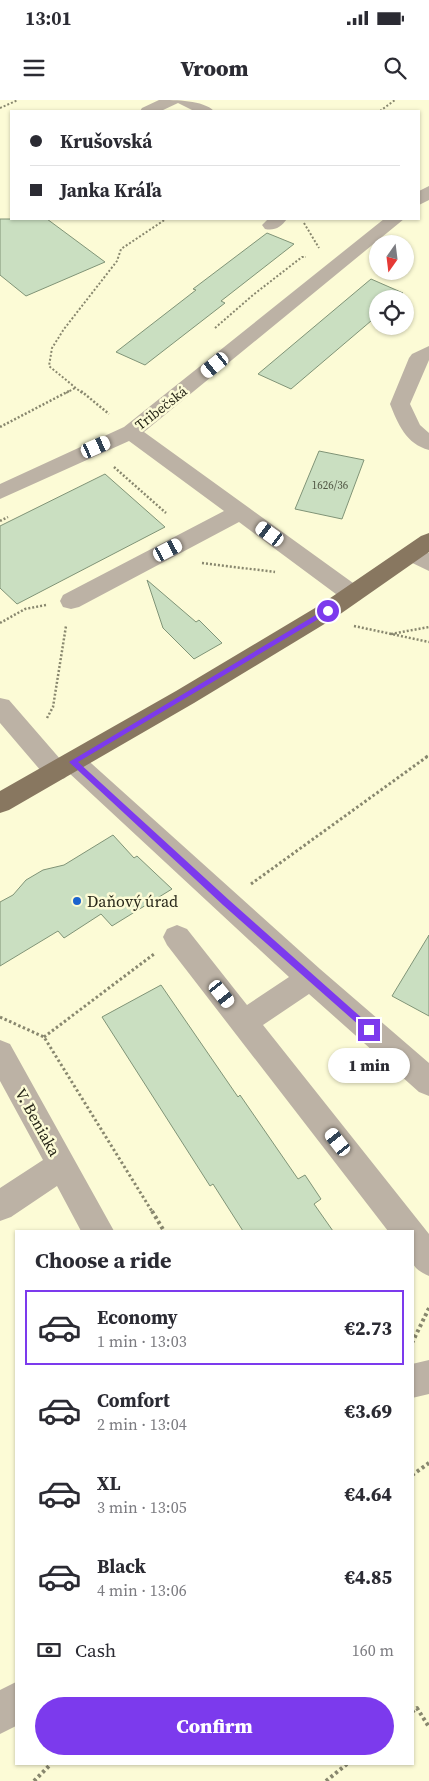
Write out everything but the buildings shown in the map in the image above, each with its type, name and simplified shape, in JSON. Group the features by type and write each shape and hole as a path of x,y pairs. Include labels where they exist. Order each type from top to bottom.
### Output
{"main road":[{"path":"0,803 194,692 328,611 352,594 423,553"}],"street":[{"path":"150,110 172,100"},
{"path":"184,100 204,110"},
{"name":"Tribečská","path":"0,492 131,432 394,220"},
{"path":"429,352 419,358 400,404 411,429 429,443"},
{"path":"131,432 352,594"},
{"path":"71,601 240,512"},
{"path":"0,707 64,766 226,902 429,1082"},
{"path":"177,937 406,1230"},
{"path":"245,1022 310,978"},
{"name":"V. Beniaka","path":"0,1053 97,1230"},
{"name":"V. Beniaka","path":"0,1206 62,1165"},
{"path":"414,1241 429,1260"},
{"path":"414,1381 429,1377"},
{"path":"0,1715 15,1702"}],"path":[{"path":"0,108 18,100"},
{"path":"381,110 395,100"},
{"path":"131,432 49,366 52,348 64,329 117,261 121,248 164,220"},
{"path":"301,220 323,255"},
{"path":"0,427 75,388"},
{"path":"110,463 166,513"},
{"path":"0,521 15,513"},
{"path":"154,558 282,573"},
{"path":"46,720 52,707 71,601"},
{"path":"0,622 25,609"},
{"path":"349,625 388,635 429,642"},
{"path":"388,635 429,627"},
{"path":"226,902 429,755"},
{"path":"44,1037 177,937"},
{"path":"0,1017 44,1037 163,1230"},
{"path":"414,1339 429,1308"},
{"path":"414,1473 429,1462"},
{"path":"414,1710 417,1708 429,1728"},
{"path":"34,1781 50,1765"},
{"path":"326,1781 346,1765"}],"place":[{"name":"Daňový úrad","path":"77,901"}],"route":[{"path":"328,611 73,762 369,1030"}]}
